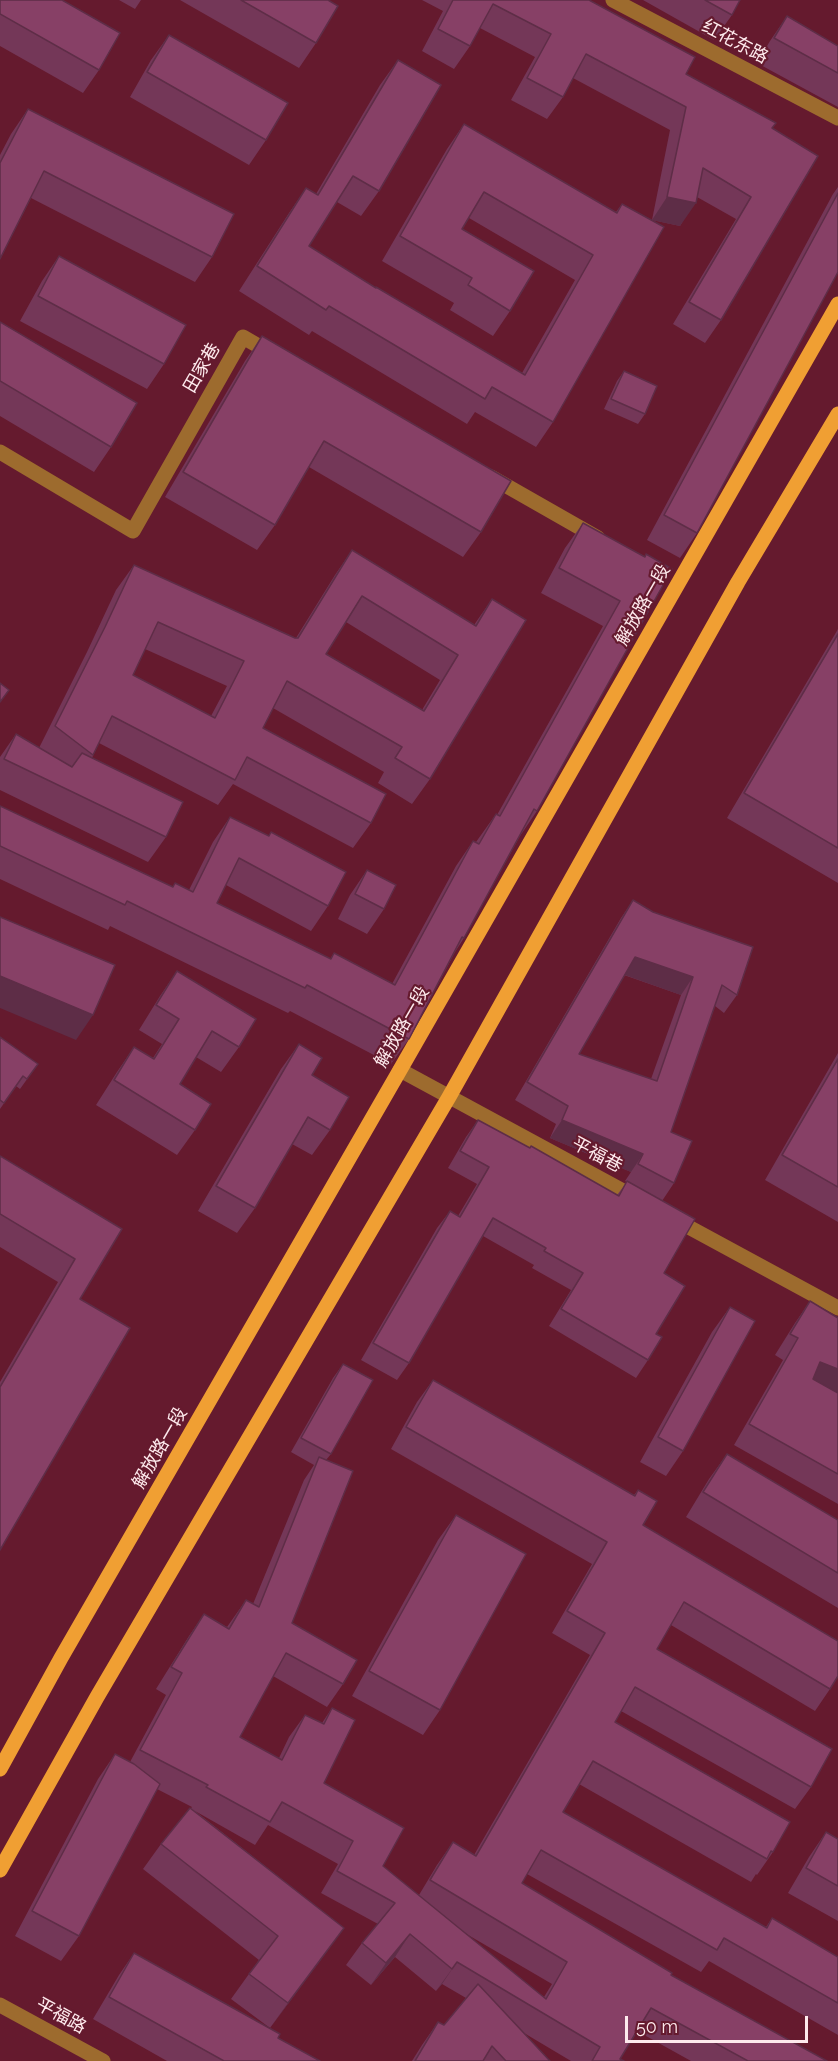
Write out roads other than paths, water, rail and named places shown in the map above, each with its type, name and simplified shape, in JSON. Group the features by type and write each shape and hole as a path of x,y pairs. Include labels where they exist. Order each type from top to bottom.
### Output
{"main road":[{"name":"解放路一段","path":"0,1769 400,1070 672,580 838,304"},
{"path":"0,1870 109,1676 449,1097 738,582 838,414"}],"street":[{"name":"红花东路","path":"613,0 838,118"},
{"name":"田家巷","path":"0,452 133,531 243,337 284,360"},
{"path":"481,471 615,547"},
{"name":"平福巷","path":"400,1070 838,1308"},
{"name":"平福路","path":"0,2005 103,2061"}]}
